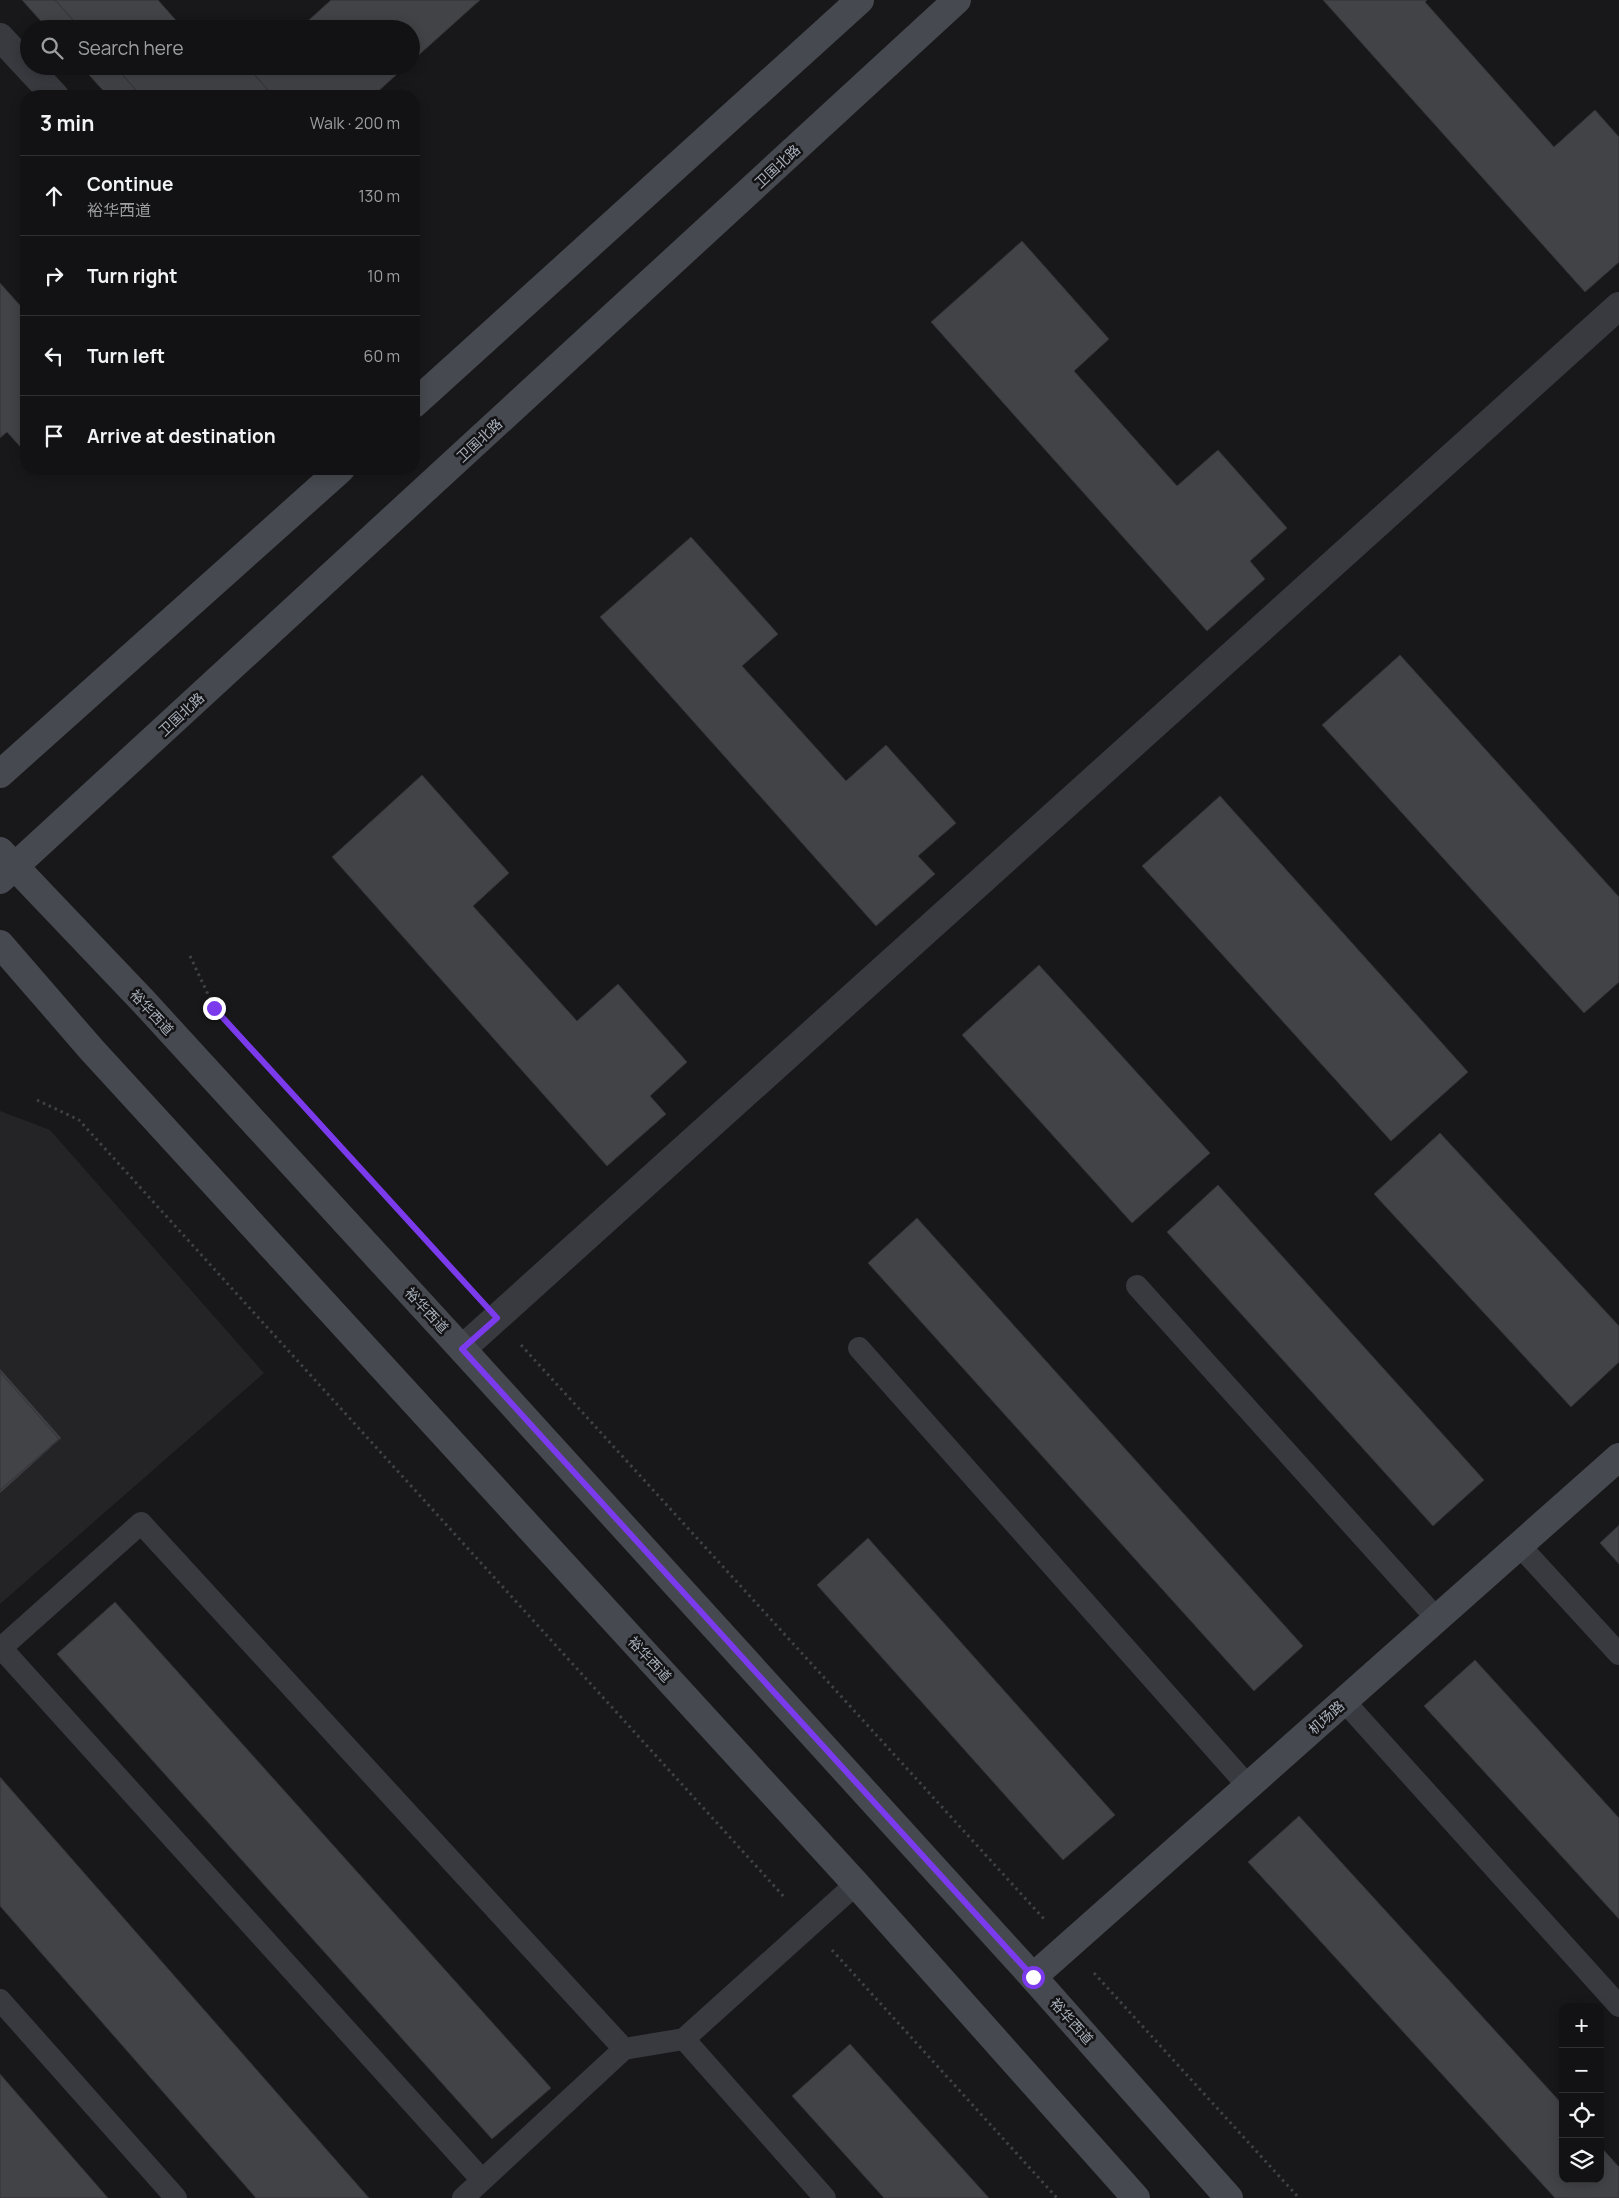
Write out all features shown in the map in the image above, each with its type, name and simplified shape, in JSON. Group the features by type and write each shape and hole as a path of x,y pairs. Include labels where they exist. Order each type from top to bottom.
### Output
{"main road":[{"path":"420,399 860,0"},
{"name":"卫国北路","path":"5,865 957,0"},
{"path":"0,774 335,475"},
{"name":"裕华西道","path":"5,865 143,1001 1033,1977 1229,2198"},
{"name":"裕华西道","path":"0,944 91,1049 856,1884 1136,2198"},
{"name":"机场路","path":"1033,1977 1619,1456"}],"street":[{"path":"0,37 20,58"},
{"path":"35,75 49,90"},
{"path":"462,1349 1619,306"}],"lane":[{"path":"1137,1286 1437,1619"},
{"path":"859,1348 1248,1786"},
{"path":"482,2180 0,1648 141,1522 624,2049"},
{"path":"1519,1545 1619,1654"},
{"path":"1344,1701 1619,2006"},
{"path":"463,2198 624,2049 684,2039 856,1884"},
{"path":"0,2000 176,2198"},
{"path":"684,2039 825,2198"}],"path":[{"path":"190,956 214,1008 1299,2198"},
{"path":"37,1100 79,1120 1057,2198"}],"shaded area":[{"path":"0,1111 50,1130 264,1373 0,1604"}],"building":[{"path":"22,0 157,0 175,20 40,20"},
{"path":"55,0 158,0 176,20 73,20"},
{"path":"331,0 480,0 420,54 420,20 309,20"},
{"path":"1323,0 1427,0 1425,2 1554,147 1595,110 1619,137 1619,262 1585,292"},
{"path":"89,75 225,75 235,86 247,75 396,75 380,90 103,90"},
{"path":"123,75 255,75 268,90 136,90"},
{"path":"1022,241 1109,339 1074,371 1177,486 1218,450 1287,528 1250,561 1265,579 1207,631 931,322"},
{"path":"0,283 20,305 20,446 7,432 0,438"},
{"path":"691,537 778,634 742,666 846,781 886,745 956,823 918,856 935,874 876,926 600,617"},
{"path":"1400,655 1619,897 1619,982 1584,1013 1322,725"},
{"path":"422,775 509,873 473,906 577,1021 618,984 687,1062 650,1096 666,1114 607,1166 332,857"},
{"path":"1220,796 1468,1072 1391,1141 1142,866"},
{"path":"1039,965 1210,1153 1132,1223 962,1035"},
{"path":"1440,1133 1619,1326 1619,1362 1571,1407 1374,1194"},
{"path":"1218,1185 1484,1480 1433,1526 1167,1232"},
{"path":"917,1218 1303,1646 1254,1691 868,1263"},
{"path":"0,1369 61,1438 0,1493"},
{"path":"0,1372 59,1439 0,1490"},
{"path":"1619,1525 1619,1564 1600,1543"},
{"path":"868,1538 1115,1815 1063,1860 817,1585"},
{"path":"115,1602 551,2088 492,2139 57,1654"},
{"path":"1475,1660 1619,1818 1619,1919 1424,1706"},
{"path":"0,1777 369,2198 256,2198 0,1906"},
{"path":"1299,1816 1559,2101 1559,2183 1604,2183 1604,2150 1619,2167 1619,2198 1555,2198 1248,1862"},
{"path":"850,2044 989,2198 884,2198 792,2096"},
{"path":"0,2074 108,2198 0,2198"}],"route":[{"path":"214,1008 497,1318 462,1349 1033,1977"}]}
